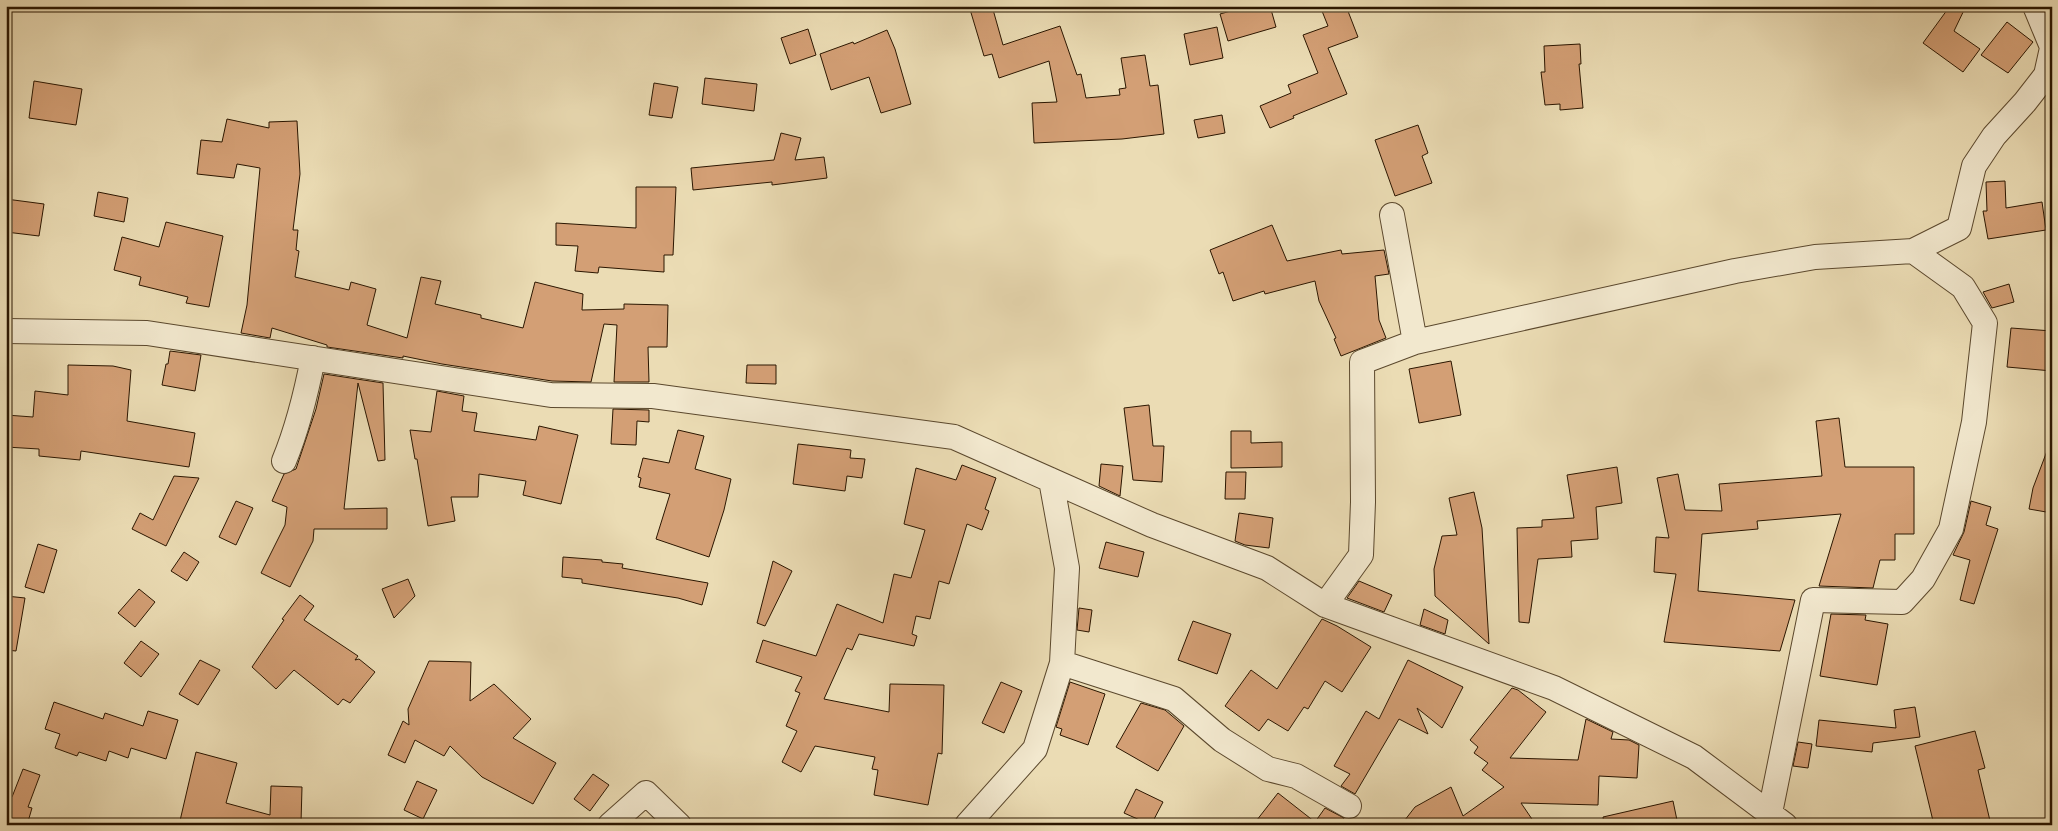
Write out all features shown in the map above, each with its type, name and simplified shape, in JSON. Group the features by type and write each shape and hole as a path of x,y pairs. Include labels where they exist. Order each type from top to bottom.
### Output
{"street":[{"path":"1325,605 1360,555 1363,502 1362,362 1415,342 1736,271 1815,257 1913,251 1959,228 1974,166 1994,136 2025,102 2046,75 2052,47 2036,6"},
{"path":"1392,215 1415,342"},
{"path":"6,331 147,334 551,395 653,396 954,437 1152,525 1267,568 1325,605 1554,688 1694,757 1777,819 1813,600 1902,602 1923,579 1951,528 1974,422 1985,323 1963,287 1913,251"},
{"path":"284,461 295,436 304,404 313,358"},
{"path":"967,825 1035,749 1062,663 1067,568 1052,480"},
{"path":"1062,663 1174,699 1222,740 1268,769 1296,776 1349,806"},
{"path":"610,825 646,793 679,825"}],"building":[{"path":"969,6 992,6 1003,45 1060,26 1077,75 1081,74 1086,98 1120,95 1119,89 1126,88 1121,58 1145,55 1150,86 1158,85 1164,134 1122,139 1034,143 1032,103 1057,102 1049,61 999,78 992,54 984,56"},
{"path":"1238,6 1270,6 1276,27 1228,41 1220,14 1238,9"},
{"path":"1320,6 1346,6 1358,37 1328,48 1347,94 1293,116 1294,118 1270,128 1260,106 1291,93 1288,85 1318,73 1303,35 1328,26"},
{"path":"1950,6 1966,6 1954,31 1980,49 1963,72 1923,43"},
{"path":"2007,22 2033,42 2008,73 1981,55"},
{"path":"1217,27 1223,58 1190,65 1184,34"},
{"path":"808,29 816,55 790,64 781,38"},
{"path":"887,30 895,49 911,104 881,113 869,77 831,90 820,54 853,42 854,44"},
{"path":"1580,44 1581,64 1579,64 1583,108 1560,110 1560,104 1545,105 1541,72 1545,72 1544,46"},
{"path":"705,78 757,84 754,111 702,104"},
{"path":"34,81 82,89 76,125 29,118"},
{"path":"654,83 678,87 672,118 649,115"},
{"path":"1222,115 1225,133 1198,138 1194,120"},
{"path":"227,119 269,128 269,122 297,121 300,174 293,230 298,230 296,250 299,251 295,277 349,290 351,282 376,289 367,325 407,338 421,277 441,281 435,304 523,328 535,282 583,294 582,310 624,309 624,304 668,305 667,347 648,347 649,382 614,382 617,325 604,324 591,382 552,381 403,356 403,358 327,347 327,345 272,328 270,338 241,333 247,305 260,168 237,164 234,178 197,174 201,140 222,142"},
{"path":"1418,125 1428,153 1422,156 1432,183 1395,196 1375,140"},
{"path":"781,133 801,138 795,160 824,157 827,178 772,185 772,182 693,190 691,168 774,160"},
{"path":"2005,181 2006,208 2042,202 2046,230 1988,239 1983,211 1987,211 1986,182"},
{"path":"636,187 676,187 673,255 664,255 664,272 599,267 598,273 575,271 578,246 556,245 556,223 636,228"},
{"path":"98,192 128,198 124,222 94,216"},
{"path":"6,199 44,204 39,236 6,232"},
{"path":"166,222 223,236 209,307 186,303 188,297 139,285 141,277 114,270 122,237 159,247"},
{"path":"1272,225 1287,261 1341,250 1342,254 1384,250 1389,274 1375,276 1379,320 1386,338 1341,356 1334,339 1336,338 1319,301 1315,281 1265,294 1264,291 1233,301 1223,272 1219,274 1210,250"},
{"path":"2009,284 2014,302 1992,308 1983,292"},
{"path":"2011,328 2052,331 2052,371 2007,367"},
{"path":"170,351 201,355 195,391 162,385"},
{"path":"1451,361 1461,415 1419,423 1409,369"},
{"path":"68,365 113,366 131,370 127,421 195,433 189,467 81,451 80,460 39,456 39,449 6,447 6,415 33,417 35,391 68,395"},
{"path":"747,365 776,365 776,384 746,383"},
{"path":"324,374 383,383 385,460 378,461 358,383 344,509 387,508 387,529 314,529 313,541 290,587 261,573 285,525 287,507 272,501 284,474 296,469 316,409"},
{"path":"437,391 464,396 462,411 477,413 474,431 536,440 539,426 578,435 561,504 523,495 526,481 479,474 478,497 451,497 455,521 428,526 417,459 415,459 410,430 431,432"},
{"path":"1149,405 1153,446 1164,446 1162,482 1133,480 1124,408"},
{"path":"613,409 649,410 649,422 637,421 636,445 611,444"},
{"path":"1839,418 1845,467 1914,467 1914,534 1895,534 1895,560 1880,560 1873,588 1819,586 1841,514 1757,521 1758,529 1702,534 1698,591 1795,600 1780,651 1664,642 1676,574 1654,572 1656,537 1669,538 1657,478 1678,474 1685,510 1722,511 1719,484 1822,476 1816,421"},
{"path":"678,430 704,436 695,469 731,479 724,510 709,557 656,539 670,494 639,487 641,478 638,477 643,458 669,463"},
{"path":"1231,431 1251,431 1251,443 1282,442 1282,467 1231,468"},
{"path":"2050,443 2052,444 2052,513 2029,509 2033,488"},
{"path":"798,444 851,450 850,458 865,459 862,478 847,476 845,491 793,484"},
{"path":"1101,464 1123,466 1120,496 1099,486"},
{"path":"962,465 996,478 985,509 989,511 982,530 967,524 949,584 939,581 930,619 916,616 912,634 917,636 914,646 859,634 852,650 847,648 824,699 889,712 890,684 944,685 942,754 938,753 928,805 874,795 878,770 872,769 875,757 815,746 801,772 782,762 797,731 786,726 800,693 795,691 802,677 756,662 763,640 816,656 837,604 883,623 894,574 911,578 925,530 904,524 916,468 956,480"},
{"path":"1617,467 1622,503 1596,507 1598,539 1571,541 1572,557 1538,559 1529,623 1519,622 1517,528 1542,527 1542,520 1574,518 1567,475"},
{"path":"1226,472 1246,472 1245,499 1225,499"},
{"path":"174,476 199,478 166,546 132,529 140,513 153,520"},
{"path":"1474,492 1482,528 1489,644 1435,596 1434,569 1442,536 1457,535 1449,498"},
{"path":"236,501 253,508 236,545 219,537"},
{"path":"1971,501 1991,507 1986,525 1998,529 1974,604 1960,600 1970,560 1953,555 1964,532"},
{"path":"1239,513 1273,518 1269,548 1245,545 1235,541"},
{"path":"1106,542 1144,552 1138,577 1099,568"},
{"path":"38,544 57,550 44,593 25,587"},
{"path":"184,552 199,562 187,581 171,571"},
{"path":"563,557 602,560 602,562 623,564 622,568 708,583 702,605 678,598 582,583 582,579 562,577"},
{"path":"773,561 792,571 765,626 757,623"},
{"path":"408,579 415,596 394,618 382,589"},
{"path":"1359,581 1392,595 1384,612 1347,598"},
{"path":"139,589 155,602 135,627 118,613"},
{"path":"300,595 314,606 304,620 358,656 355,660 359,659 375,672 350,703 343,699 338,705 294,670 276,689 252,667 284,620 282,619"},
{"path":"6,596 25,598 16,651 6,650"},
{"path":"1079,608 1092,610 1089,632 1077,630"},
{"path":"1424,609 1448,620 1445,634 1420,625"},
{"path":"1831,614 1866,615 1865,620 1888,624 1877,685 1820,676"},
{"path":"1322,619 1371,647 1342,692 1325,681 1308,709 1304,707 1288,731 1268,719 1259,731 1225,706 1251,670 1277,689"},
{"path":"1193,621 1231,634 1217,674 1178,660"},
{"path":"141,641 159,654 141,677 124,663"},
{"path":"200,660 220,670 198,705 179,694"},
{"path":"1408,660 1463,687 1442,728 1417,708 1428,734 1399,719 1355,794 1341,786 1350,774 1334,766 1366,711 1379,719"},
{"path":"429,661 471,662 470,701 494,684 531,719 513,738 556,763 533,804 482,777 450,746 444,756 415,740 405,763 388,755 403,721 409,725 408,709"},
{"path":"1001,682 1022,691 1004,733 982,723"},
{"path":"1070,682 1105,694 1088,745 1060,735 1062,729 1056,727"},
{"path":"1512,688 1518,690 1546,712 1510,758 1578,760 1586,719 1613,732 1611,739 1629,740 1639,745 1637,778 1599,776 1598,805 1521,803 1536,825 1401,825 1415,807 1451,787 1463,816 1504,787 1482,770 1488,763 1474,753 1478,747 1470,740"},
{"path":"54,702 103,719 105,713 143,726 148,711 178,720 166,759 131,748 128,758 109,751 106,761 79,752 77,756 55,748 60,734 45,729"},
{"path":"1141,703 1165,710 1184,726 1158,771 1116,747"},
{"path":"1915,707 1920,737 1873,743 1872,752 1816,746 1819,720 1896,728 1894,710"},
{"path":"1975,731 1985,768 1978,770 1991,825 1934,825 1915,746"},
{"path":"1798,742 1812,744 1808,768 1793,766"},
{"path":"196,752 237,763 226,803 270,815 271,786 302,787 301,823 179,825"},
{"path":"23,769 40,775 28,807 32,808 27,825 6,821 6,795 12,797"},
{"path":"593,774 609,785 590,811 574,799"},
{"path":"417,781 437,790 423,819 404,810"},
{"path":"1136,789 1163,802 1151,825 1124,813"},
{"path":"1278,793 1315,822 1325,808 1344,818 1339,825 1253,825"},
{"path":"1673,801 1678,825 1604,825 1603,817"}]}
